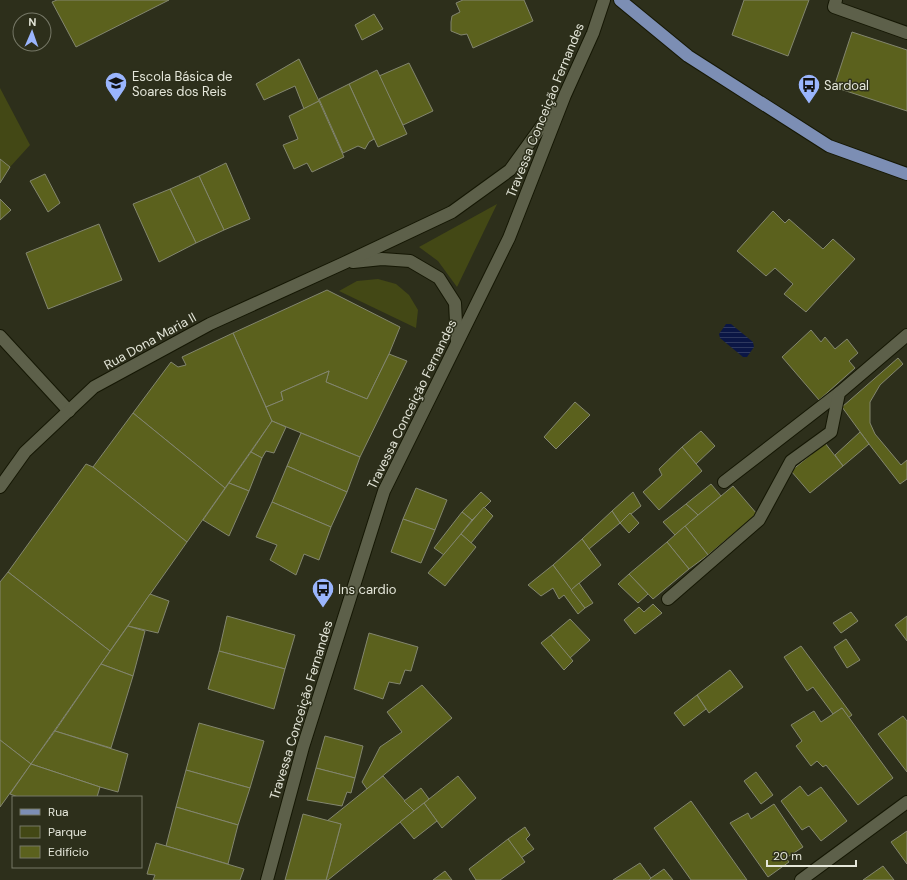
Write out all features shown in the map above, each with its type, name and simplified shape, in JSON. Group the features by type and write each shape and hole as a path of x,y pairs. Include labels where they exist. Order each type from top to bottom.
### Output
{"main road":[{"path":"620,0 688,56 829,146 907,174"}],"street":[{"name":"Travessa Conceição Fernandes","path":"267,880 303,747 384,491 509,238 564,95 593,33 604,0"},
{"path":"836,0 834,7 907,33"},
{"name":"Rua Dona Maria II","path":"0,487 25,452 94,388 210,324 452,212 510,170 564,95"},
{"name":"Rua Dona Maria II","path":"344,263 382,259 410,261 439,278 455,303 457,344"},
{"path":"724,482 839,393 907,335"},
{"path":"0,336 69,411"},
{"path":"668,599 759,520 791,460 831,432 839,393"},
{"path":"801,880 907,802"}],"green space":[{"path":"0,88 30,145 10,167 0,159"},
{"path":"497,204 457,287 438,261 419,247"},
{"path":"378,279 396,284 409,295 418,310 416,328 339,291 357,281"}],"shaded area":[{"path":"726,324 731,324 753,342 754,347 747,357 743,357 720,338 719,334"}],"building":[{"path":"57,0 169,0 76,47 52,2"},
{"path":"463,0 524,0 533,21 473,48 467,34 461,35 451,31 452,16 460,12 456,3"},
{"path":"744,0 809,0 788,56 732,35"},
{"path":"374,14 383,29 362,40 355,25"},
{"path":"852,32 907,50 907,111 834,87"},
{"path":"299,59 319,101 304,109 295,86 264,100 256,84"},
{"path":"409,63 433,111 403,125 379,76"},
{"path":"377,70 407,134 378,147 349,84"},
{"path":"349,84 374,139 369,142 365,149 358,146 343,153 319,99"},
{"path":"319,101 344,157 312,172 307,163 294,169 283,145 298,139 289,116"},
{"path":"0,159 10,167 0,183"},
{"path":"226,163 250,219 224,230 199,176"},
{"path":"45,174 60,203 48,212 30,181"},
{"path":"199,176 224,230 196,243 170,189"},
{"path":"170,189 196,243 159,262 133,204"},
{"path":"0,199 11,210 0,220"},
{"path":"773,211 785,223 789,219 823,249 833,239 855,259 806,312 784,294 793,284 775,268 766,276 737,251"},
{"path":"99,224 122,280 48,309 26,253"},
{"path":"327,290 400,327 389,354 367,399 326,382 329,371 281,392 283,400 266,407 233,333"},
{"path":"811,330 821,342 825,337 835,349 847,339 858,353 849,361 855,368 819,400 782,357"},
{"path":"233,333 272,421 225,488 133,413 171,362 178,367 186,365 182,357"},
{"path":"389,354 407,361 360,457 272,421 266,407 283,400 281,392 329,371 326,382 367,399"},
{"path":"898,358 903,364 880,385 870,402 870,423 875,434 901,465 907,460 907,479 900,484 842,407"},
{"path":"575,402 590,415 556,449 544,437"},
{"path":"133,413 225,488 187,542 93,467"},
{"path":"272,421 286,427 274,453 266,451 262,458 251,452"},
{"path":"701,431 715,446 696,464 682,447"},
{"path":"860,432 869,444 843,466 835,455"},
{"path":"301,433 360,457 347,492 287,466"},
{"path":"825,443 843,466 810,493 791,471"},
{"path":"682,447 702,471 659,510 643,492 662,475 659,469"},
{"path":"251,452 262,458 249,491 229,483"},
{"path":"86,464 93,467 187,542 110,651 8,572"},
{"path":"287,466 347,492 331,527 272,502"},
{"path":"229,483 249,491 229,536 203,520"},
{"path":"711,484 721,496 698,515 686,504"},
{"path":"733,486 757,514 708,555 685,526"},
{"path":"416,488 447,500 435,530 403,519"},
{"path":"481,492 491,501 472,520 462,512"},
{"path":"633,492 641,506 620,523 612,511"},
{"path":"272,502 331,527 319,560 304,554 296,575 270,560 277,545 256,537"},
{"path":"686,504 698,515 675,535 663,522"},
{"path":"484,507 493,516 471,543 461,534"},
{"path":"612,511 620,523 589,549 582,539"},
{"path":"462,512 472,520 444,555 434,548"},
{"path":"630,513 639,523 629,533 620,523"},
{"path":"403,519 435,530 421,563 391,552"},
{"path":"685,526 708,555 689,569 667,542"},
{"path":"461,534 476,547 445,586 428,573"},
{"path":"582,539 601,565 571,590 553,565"},
{"path":"667,542 689,569 653,599 629,574"},
{"path":"553,565 585,608 578,614 564,595 559,599 553,588 541,596 528,585"},
{"path":"8,572 110,651 31,764 0,740 0,582"},
{"path":"629,574 648,594 638,603 618,584"},
{"path":"579,583 593,603 585,608 571,590"},
{"path":"150,594 169,601 158,633 128,626"},
{"path":"653,604 662,613 635,634 624,620 639,607 644,612"},
{"path":"851,612 858,621 841,633 833,623"},
{"path":"227,616 295,635 285,669 219,651"},
{"path":"907,616 907,641 895,625"},
{"path":"570,619 590,640 570,658 551,635"},
{"path":"128,626 145,631 133,676 101,664"},
{"path":"369,633 418,647 411,671 405,670 400,684 389,682 383,699 354,689"},
{"path":"551,635 573,661 564,670 541,643"},
{"path":"846,639 860,660 847,668 834,647"},
{"path":"801,646 852,715 848,718 842,708 833,714 813,687 807,691 784,657"},
{"path":"219,651 285,669 274,709 208,689"},
{"path":"101,664 133,676 111,748 55,731"},
{"path":"730,670 743,687 709,713 697,695"},
{"path":"422,685 452,718 367,789 362,782 380,747 402,732 387,712"},
{"path":"697,695 706,709 684,726 674,713"},
{"path":"842,708 893,778 858,805 826,765 823,767 817,761 811,766 796,746 802,741 791,725 814,711 821,722"},
{"path":"903,716 907,721 907,772 878,734"},
{"path":"199,723 264,741 250,788 186,770"},
{"path":"55,731 128,754 118,792 31,764"},
{"path":"325,736 363,746 355,778 316,768"},
{"path":"0,740 31,764 0,807"},
{"path":"31,764 100,787 97,796 15,796 10,794"},
{"path":"316,768 355,778 351,793 347,792 342,806 307,800"},
{"path":"186,770 250,788 238,825 176,807"},
{"path":"756,772 773,795 761,804 744,781"},
{"path":"383,776 414,811 328,880 326,880 341,824 327,821"},
{"path":"458,776 476,798 442,828 424,803"},
{"path":"800,786 808,796 821,787 847,821 821,841 809,826 802,830 781,801"},
{"path":"421,788 429,799 414,811 404,801"},
{"path":"691,801 747,880 691,880 654,828"},
{"path":"424,803 437,821 414,839 400,822"},
{"path":"774,804 803,847 786,858 789,862 768,877 730,823 748,813 751,819"},
{"path":"176,807 238,825 228,864 166,846"},
{"path":"303,814 341,824 326,880 285,880"},
{"path":"525,827 530,835 526,839 534,849 521,858 508,839"},
{"path":"907,831 907,864 891,842"},
{"path":"508,839 525,862 500,880 476,880 469,869"},
{"path":"156,843 244,869 240,880 153,880 155,875 147,874"},
{"path":"640,863 651,878 649,880 613,880"},
{"path":"883,866 894,880 863,880"},
{"path":"664,869 673,880 649,880 651,878"},
{"path":"445,871 452,880 433,880"}],"place":[{"name":"Escola Básica de Soares dos Reis","path":"116,102"},
{"name":"Sardoal","path":"809,104"},
{"name":"Ins cardio","path":"323,608"}]}
